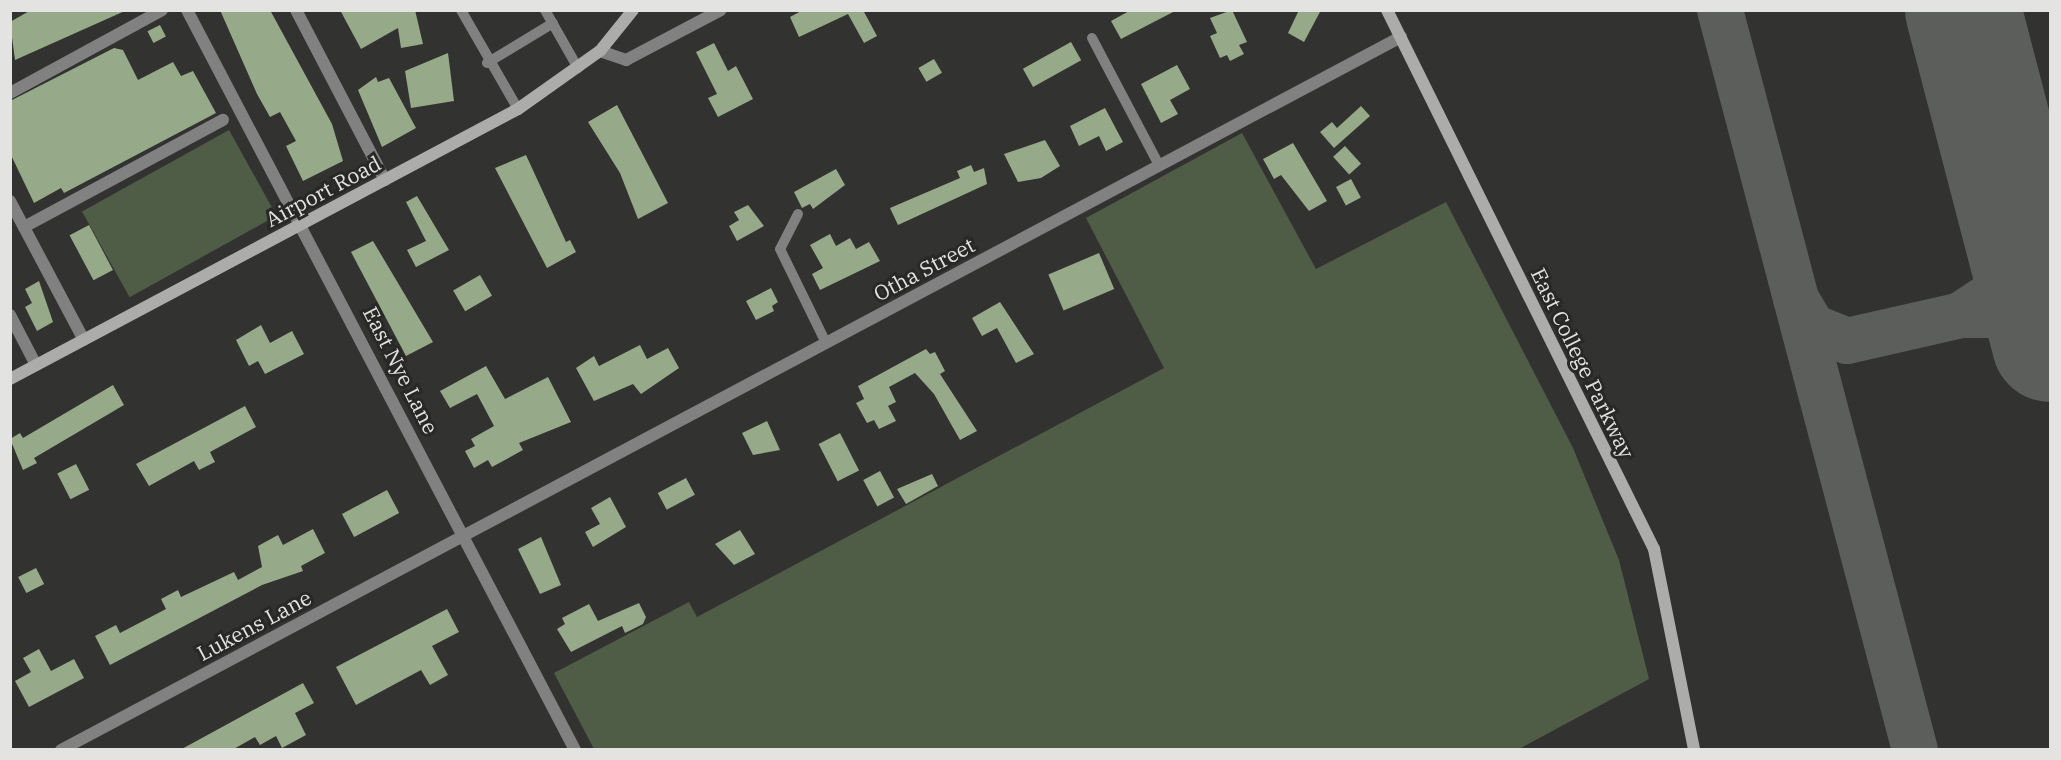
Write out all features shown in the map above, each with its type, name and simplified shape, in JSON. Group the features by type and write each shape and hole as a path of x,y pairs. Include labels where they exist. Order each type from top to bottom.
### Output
{"main road":[{"name":"Airport Road","path":"10,379 518,109 600,51 633,10"},
{"name":"East College Parkway","path":"1387,10 1654,549 1694,750"}],"street":[{"path":"10,93 162,10"},
{"name":"East Nye Lane","path":"187,10 303,224 575,750"},
{"path":"296,10 385,180"},
{"path":"600,51 626,60 721,10"},
{"name":"Otha Street","path":"464,534 1401,37"},
{"path":"24,227 223,120"},
{"path":"10,201 84,340"},
{"path":"10,315 36,366"},
{"name":"Lukens Lane","path":"62,750 464,534"}],"lane":[{"path":"461,10 487,63 518,109"},
{"path":"545,10 578,68"},
{"path":"487,63 553,23"},
{"path":"1092,38 1159,165"},
{"path":"798,214 780,249 826,343"}],"green space":[{"path":"229,130 277,216 130,297 82,211"},
{"path":"1242,133 1316,269 1446,202 1573,448 1619,560 1649,679 1519,749 594,749 554,673 689,602 697,617 1164,368 1086,218"}],"building":[{"path":"31,10 127,10 15,60 10,22"},
{"path":"220,10 270,10 332,124 343,161 303,181 286,146 296,141 280,112 270,117 257,94"},
{"path":"340,10 415,10 423,44 401,48 398,28 361,49"},
{"path":"803,10 863,10 877,36 864,43 848,14 799,37 790,17"},
{"path":"1131,10 1177,10 1121,39 1111,21"},
{"path":"1232,10 1247,42 1239,45 1244,54 1230,61 1227,55 1220,58 1210,36 1217,33 1210,18"},
{"path":"1299,10 1321,10 1304,42 1288,33"},
{"path":"160,25 166,37 153,43 148,31"},
{"path":"1071,42 1081,60 1033,87 1023,69"},
{"path":"714,43 728,71 736,66 753,99 718,117 708,98 717,94 696,52"},
{"path":"114,48 123,50 138,80 173,62 181,76 193,71 216,113 64,193 61,188 34,203 10,153 10,101"},
{"path":"448,53 454,101 411,108 405,71"},
{"path":"934,59 942,73 926,82 918,68"},
{"path":"1177,65 1190,89 1170,100 1178,114 1161,123 1141,84"},
{"path":"376,77 378,82 389,78 416,128 382,147 358,90"},
{"path":"617,105 668,203 638,219 620,173 588,122"},
{"path":"1361,106 1370,116 1334,148 1320,132 1332,122 1337,128"},
{"path":"1105,108 1123,142 1106,151 1099,136 1079,146 1070,126"},
{"path":"1045,140 1060,166 1041,178 1018,182 1004,154"},
{"path":"1293,143 1327,201 1309,211 1281,175 1274,179 1263,159"},
{"path":"1345,146 1361,164 1349,175 1333,157"},
{"path":"526,155 566,242 570,240 576,252 547,268 495,168"},
{"path":"971,165 974,172 984,168 987,184 898,225 890,208 960,178 957,171"},
{"path":"836,169 845,185 813,209 810,204 802,208 794,192"},
{"path":"1351,179 1361,198 1346,206 1336,187"},
{"path":"417,196 449,250 416,267 407,250 426,241 406,202"},
{"path":"748,205 764,226 737,241 729,226 739,220 734,212"},
{"path":"89,225 113,270 94,280 70,235"},
{"path":"830,234 836,246 850,238 856,249 869,242 880,261 820,290 812,274 823,268 810,245"},
{"path":"373,241 433,342 406,356 351,252"},
{"path":"1099,253 1114,289 1064,310 1048,274"},
{"path":"480,275 492,296 465,311 453,290"},
{"path":"39,281 53,322 37,331 25,307 32,303 25,289"},
{"path":"771,288 778,302 772,306 774,311 756,320 746,301"},
{"path":"1000,302 1034,354 1016,363 997,328 982,336 972,318"},
{"path":"261,325 270,343 292,331 304,354 265,374 258,361 249,366 236,340"},
{"path":"640,345 647,359 668,348 679,368 641,394 633,384 594,401 576,368 594,356 599,366"},
{"path":"926,349 930,354 935,352 945,371 940,374 977,431 960,440 934,394 915,373 889,387 896,402 888,406 896,421 879,429 874,420 867,423 856,403 864,399 858,386"},
{"path":"486,366 505,399 548,377 571,422 519,443 523,450 492,467 488,460 474,468 465,451 475,446 471,439 494,426 477,394 450,408 440,391"},
{"path":"113,385 124,405 34,458 37,463 23,470 10,439 20,433 23,438"},
{"path":"245,406 256,427 210,452 215,462 199,470 194,461 149,486 136,464"},
{"path":"767,421 780,450 753,455 742,433"},
{"path":"840,433 859,470 838,481 819,444"},
{"path":"76,464 89,490 70,499 57,474"},
{"path":"880,471 894,497 877,506 863,480"},
{"path":"932,474 938,486 906,504 897,489"},
{"path":"686,478 695,495 667,510 658,493"},
{"path":"387,490 399,513 354,537 342,514"},
{"path":"610,497 626,527 593,547 585,532 600,524 591,508"},
{"path":"313,529 325,553 301,566 303,571 262,585 110,665 95,636 116,625 120,633 166,609 161,599 178,590 181,597 234,572 238,580 262,567 258,546 278,535 283,545"},
{"path":"740,530 755,554 734,565 715,544"},
{"path":"541,537 561,585 540,594 518,549"},
{"path":"36,568 44,584 26,593 18,577"},
{"path":"639,603 646,617 643,624 625,633 622,626 571,652 557,629 565,624 562,618 589,604 598,621"},
{"path":"447,609 459,632 432,646 448,675 430,685 421,670 356,705 336,667"},
{"path":"39,649 51,671 74,659 84,678 29,707 15,681 31,672 23,658"},
{"path":"303,683 314,703 295,713 306,735 282,748 276,736 260,745 255,737 232,750 180,750"}],"taxiway":[{"path":"1720,10 1915,750"},
{"path":"1961,315 2000,289 2018,245 1975,68"},
{"path":"1796,299 1813,327 1847,341 1961,315 1998,315 2033,333 2050,358"}],"runway":[{"path":"1963,10 2050,344"}]}
